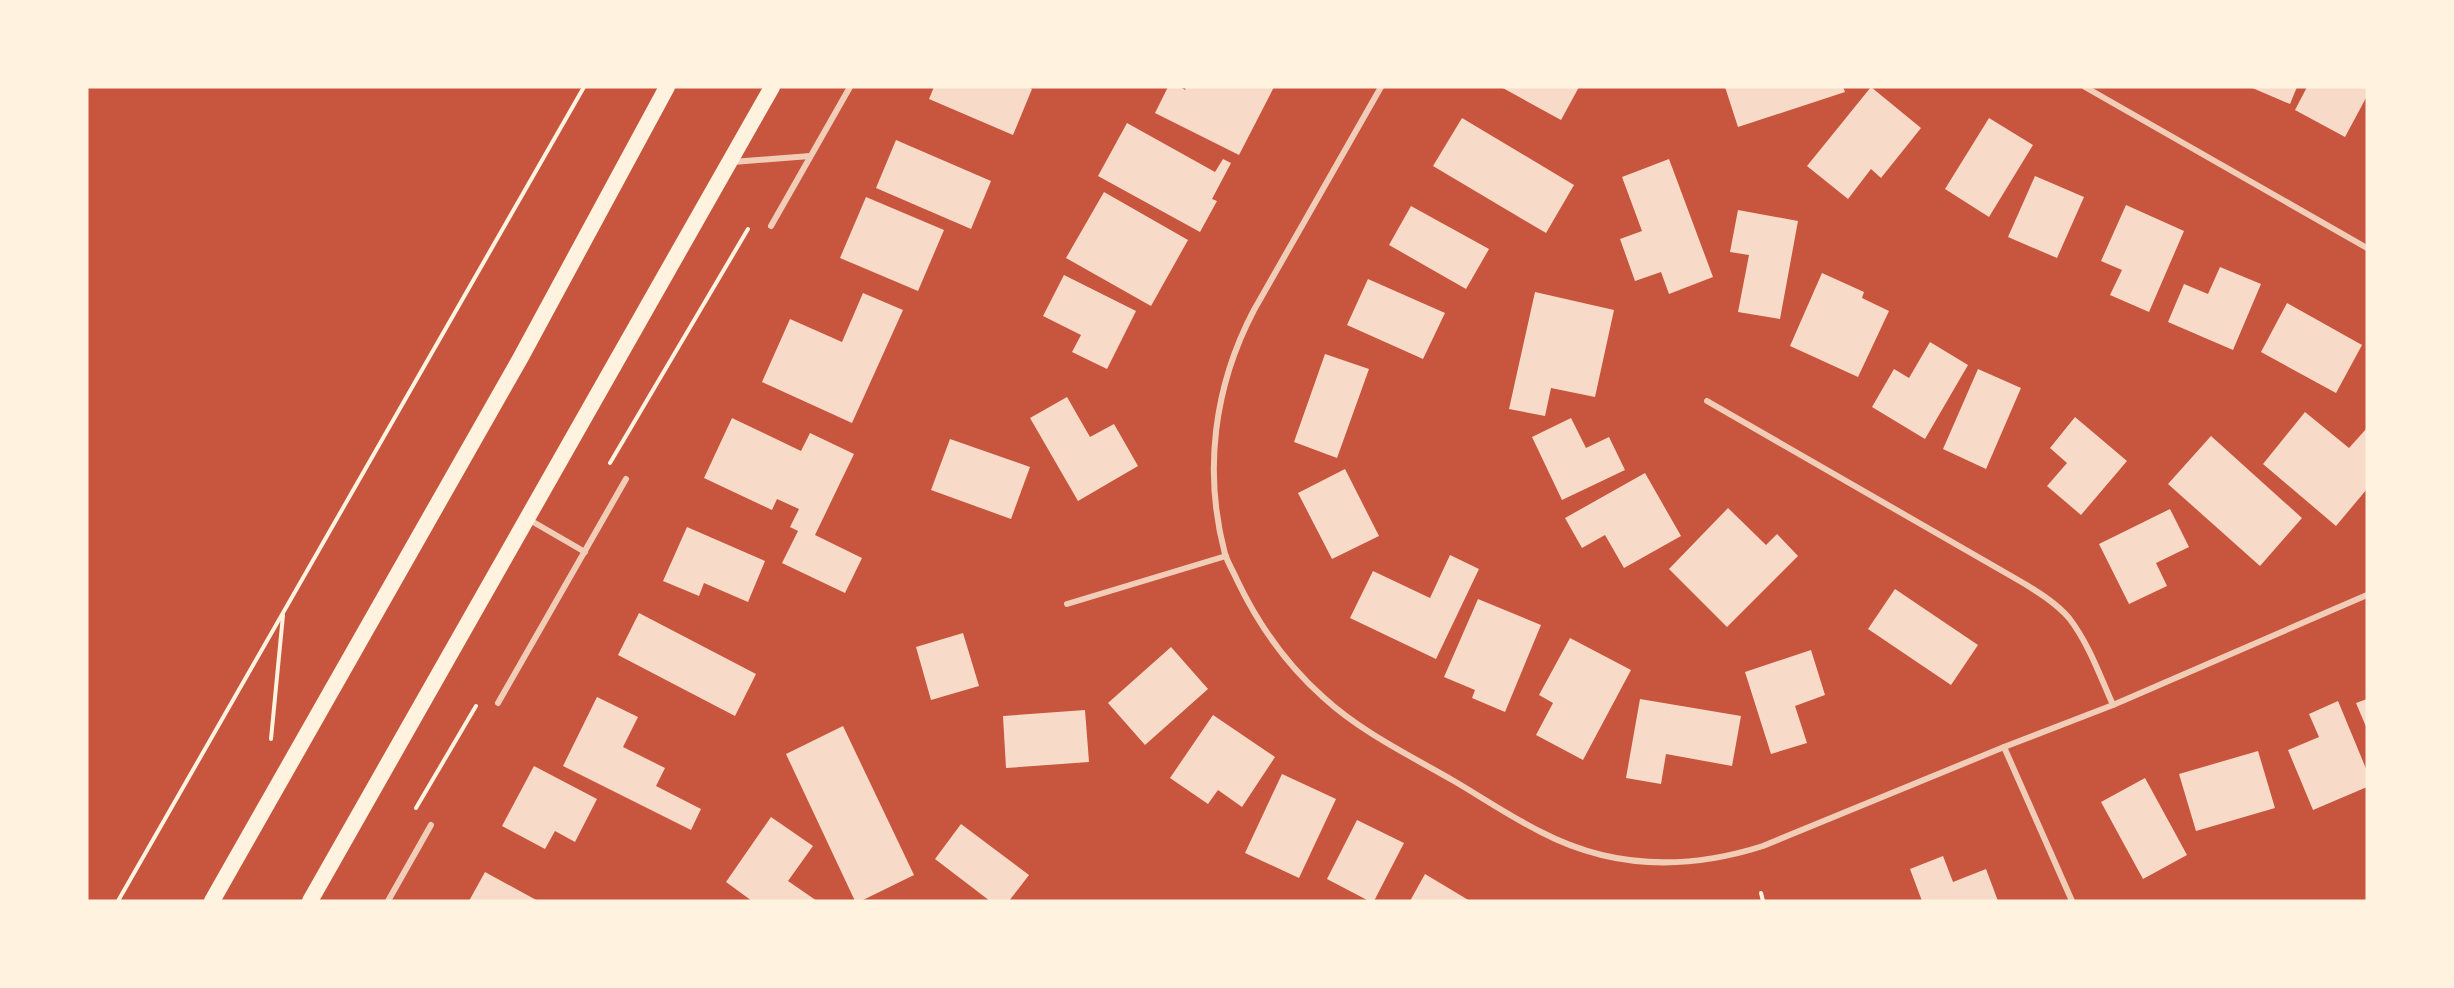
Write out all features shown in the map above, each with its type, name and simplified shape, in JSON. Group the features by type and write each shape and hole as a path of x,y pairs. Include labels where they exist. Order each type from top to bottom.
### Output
{"highway":[{"path":"212,901 522,357 667,87"},
{"path":"310,901 772,87"}],"street":[{"path":"771,226 850,87"},
{"path":"1381,87 1254,310 1240,337 1228,370 1218,412 1214,455 1217,511 1226,556 1245,597 1266,633 1296,671 1324,698 1351,720 1542,833 1613,859 1651,864 1687,863 1730,856 1763,846 2113,705 2367,596"},
{"path":"2085,87 2367,248"},
{"path":"730,162 810,156"},
{"path":"1707,401 2049,600 2068,617 2080,636 2113,705"},
{"path":"498,704 624,482"},
{"path":"527,519 585,552"},
{"path":"1067,604 1226,556"},
{"path":"2004,747 2072,901"},
{"path":"388,901 430,825"}],"path":[{"path":"118,901 584,87"},
{"path":"624,482 609,477 607,470 610,462 754,219"},
{"path":"271,740 283,613"},
{"path":"430,825 413,814 474,706 498,704"},
{"path":"1761,893 1763,901"}],"building":[{"path":"934,87 1028,87 1032,89 1013,135 929,99"},
{"path":"1168,87 1180,87 1185,90 1186,87 1274,87 1239,155 1155,113"},
{"path":"1501,87 1579,87 1561,120"},
{"path":"1725,87 1843,87 1845,92 1738,127"},
{"path":"1871,87 1921,128 1881,178 1871,169 1848,199 1807,166"},
{"path":"2250,87 2297,87 2290,104"},
{"path":"2307,87 2367,87 2367,96 2345,137 2295,110"},
{"path":"1462,118 1574,185 1546,233 1433,166"},
{"path":"1989,118 2033,145 1989,217 1945,189"},
{"path":"1127,123 1215,172 1223,159 1231,163 1212,199 1217,201 1200,232 1098,176"},
{"path":"896,140 991,181 971,229 876,188"},
{"path":"1669,159 1713,277 1669,294 1661,272 1635,281 1620,239 1642,231 1622,177"},
{"path":"2035,176 2084,197 2057,258 2008,237"},
{"path":"1104,192 1188,240 1151,306 1066,258"},
{"path":"866,197 944,230 918,291 840,258"},
{"path":"2126,205 2184,231 2149,312 2110,295 2122,270 2101,261"},
{"path":"1411,206 1489,249 1466,289 1389,245"},
{"path":"1738,210 1798,221 1780,319 1738,312 1749,255 1730,252"},
{"path":"2220,267 2261,284 2233,350 2168,322 2184,284 2208,294"},
{"path":"1822,273 1864,292 1862,298 1889,311 1858,377 1790,346"},
{"path":"1064,275 1136,311 1107,369 1072,352 1081,335 1043,316"},
{"path":"1368,279 1445,313 1423,359 1347,325"},
{"path":"1535,292 1614,310 1595,397 1551,388 1545,416 1509,409"},
{"path":"863,293 903,310 852,423 762,382 790,319 842,342"},
{"path":"2287,303 2362,345 2336,393 2261,352"},
{"path":"1930,342 1968,365 1925,439 1872,407 1894,369 1909,378"},
{"path":"1325,354 1369,369 1337,458 1294,442"},
{"path":"1978,369 2021,388 1986,469 1943,449"},
{"path":"1067,397 1090,437 1114,424 1138,466 1078,501 1030,418"},
{"path":"2305,412 2349,448 2367,428 2367,489 2336,526 2263,464"},
{"path":"2075,417 2127,461 2081,515 2047,486 2067,463 2050,448"},
{"path":"732,418 801,451 810,433 854,454 815,535 862,558 845,593 782,563 798,531 790,527 799,509 777,499 772,510 704,478"},
{"path":"1571,418 1586,448 1609,437 1625,470 1562,500 1532,437"},
{"path":"2211,436 2302,518 2260,566 2168,484"},
{"path":"950,439 1030,467 1011,519 931,490"},
{"path":"1345,469 1379,536 1332,559 1298,493"},
{"path":"1645,473 1681,536 1624,568 1605,535 1582,548 1565,518"},
{"path":"1728,508 1766,545 1777,534 1798,556 1727,627 1669,569"},
{"path":"2170,509 2189,547 2156,563 2167,586 2129,604 2099,544"},
{"path":"687,527 765,561 748,602 704,583 699,596 663,581"},
{"path":"1450,555 1479,569 1436,659 1350,618 1373,571 1430,598"},
{"path":"1895,589 1978,645 1951,685 1868,629"},
{"path":"1478,599 1541,625 1505,712 1472,698 1475,690 1444,677"},
{"path":"639,613 756,674 735,716 618,655"},
{"path":"963,633 979,686 931,700 916,647"},
{"path":"1570,638 1631,670 1583,760 1536,735 1553,703 1539,695"},
{"path":"1171,647 1208,689 1145,745 1108,703"},
{"path":"1811,650 1825,695 1795,706 1807,743 1771,754 1745,672"},
{"path":"597,697 638,717 623,747 665,768 656,786 701,809 691,830 563,766"},
{"path":"1640,699 1741,716 1732,766 1666,754 1661,784 1626,778"},
{"path":"2367,699 2367,729 2356,703"},
{"path":"2338,701 2367,771 2367,787 2313,810 2288,750 2319,737 2309,714"},
{"path":"1085,710 1089,762 1006,768 1003,716"},
{"path":"1213,715 1275,757 1242,807 1218,790 1208,804 1170,778"},
{"path":"843,726 914,875 861,901 855,901 786,754"},
{"path":"2258,751 2275,808 2196,831 2179,774"},
{"path":"534,766 597,799 575,842 555,831 545,849 502,826"},
{"path":"1282,774 1336,799 1299,878 1245,853"},
{"path":"2145,778 2187,855 2143,879 2101,802"},
{"path":"771,817 813,846 788,881 817,901 752,901 726,882"},
{"path":"1357,820 1404,843 1374,901 1369,901 1327,879"},
{"path":"961,824 1029,875 1009,901 990,901 935,859"},
{"path":"1943,856 1953,882 1986,869 1998,901 1922,901 1910,869"},
{"path":"485,872 538,901 469,901"},
{"path":"1425,874 1470,901 1410,901"}]}
